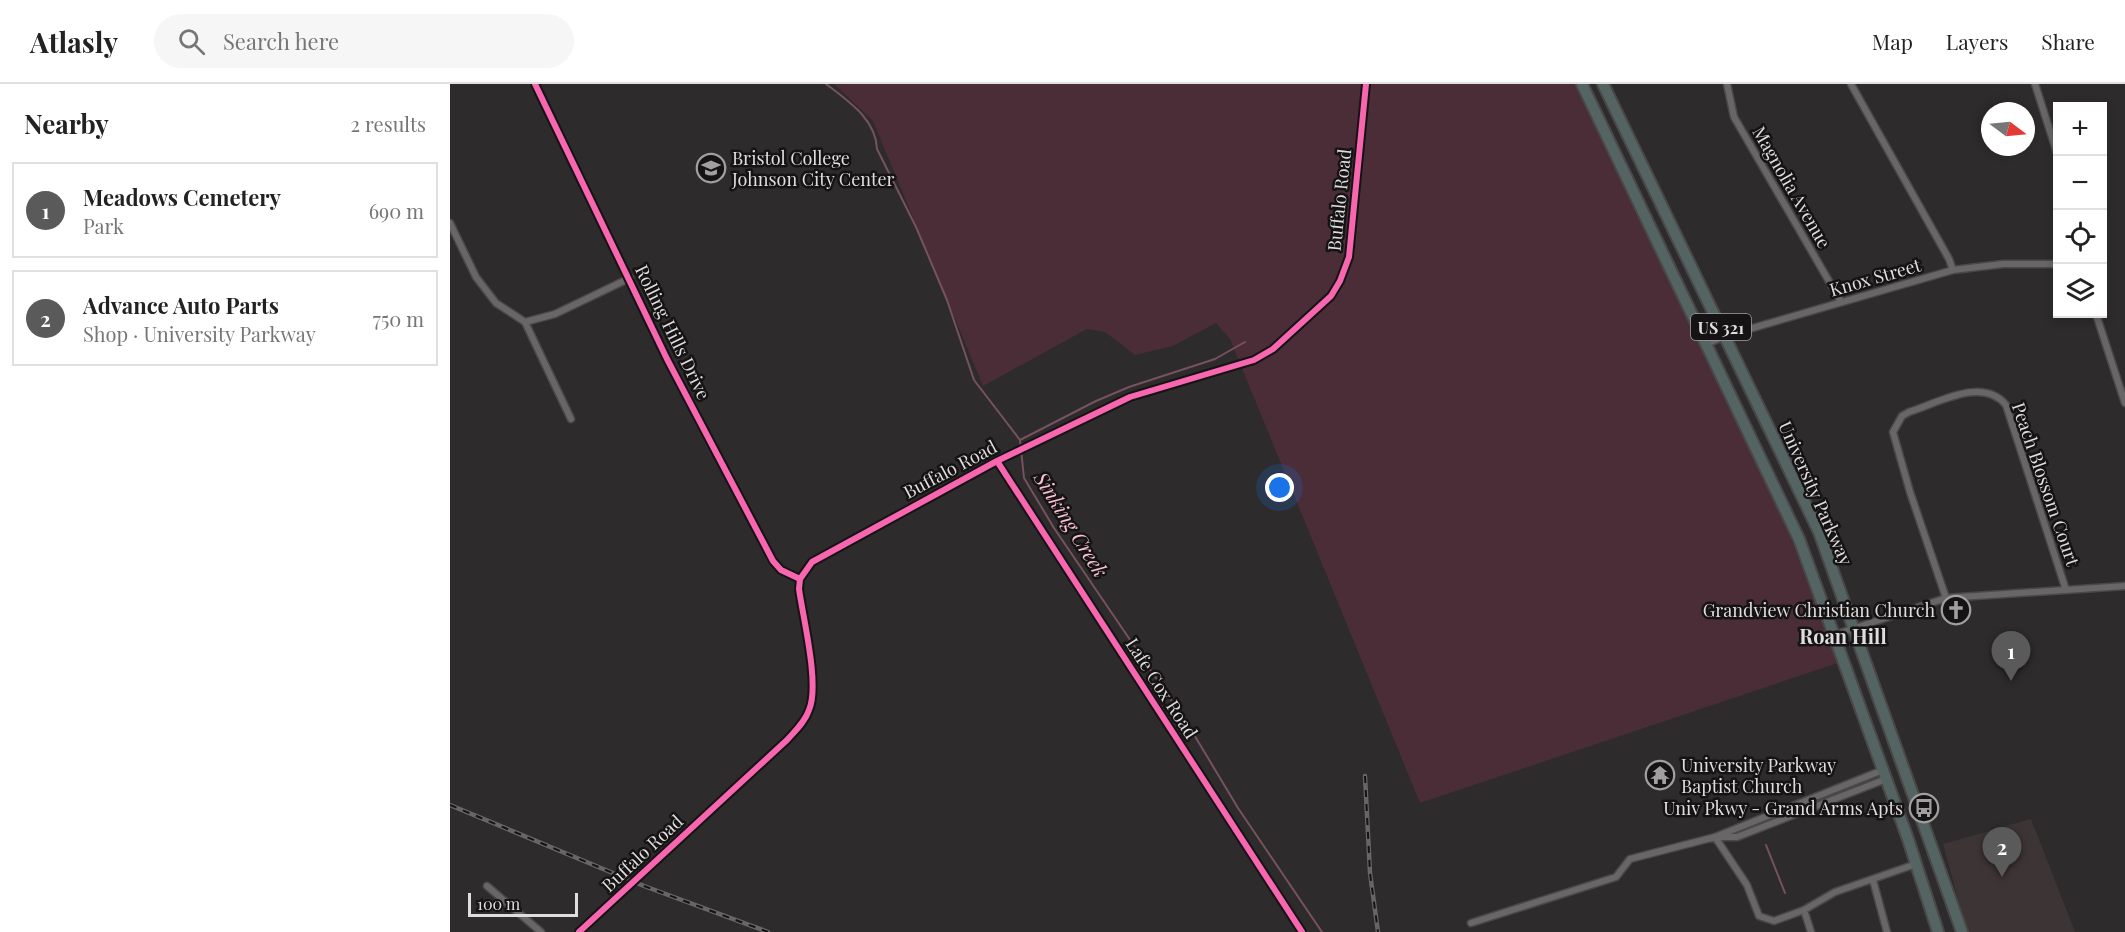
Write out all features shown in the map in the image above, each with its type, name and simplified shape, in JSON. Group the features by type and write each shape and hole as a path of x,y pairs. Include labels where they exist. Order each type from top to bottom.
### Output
{"highway":[{"name":"University Parkway","path":"1582,84 1799,539 1872,738 1938,932"},
{"name":"University Parkway","path":"1603,84 1819,532 1962,932"},
{"path":"1624,171 1643,163"},
{"path":"1774,488 1794,479"},
{"path":"1872,738 1891,731"},
{"path":"1916,864 1936,858"}],"street":[{"name":"Rolling Hills Drive","path":"535,84 667,358 773,561 781,570 800,579"},
{"name":"Buffalo Road","path":"579,932 787,740 807,716 812,703 813,687 799,590 800,579 812,562 1013,452 1130,397 1254,360 1273,349 1321,307 1340,281 1349,257 1365,84"},
{"name":"Magnolia Avenue","path":"1727,84 1734,117 1841,302"},
{"path":"1851,84 1953,270"},
{"path":"2035,84 2053,140"},
{"path":"450,223 476,277 496,303 525,322 571,419"},
{"name":"Knox Street","path":"1706,344 1725,336 1953,270 2002,264 2053,264"},
{"path":"525,322 555,314 630,279"},
{"path":"2097,318 2125,403"},
{"name":"Peach Blossom Court","path":"1946,598 1910,492 1893,432 1902,416 1909,412 1978,390 1994,394 2006,405 2066,590"},
{"name":"Lafe Cox Road","path":"997,461 1302,932"},
{"path":"1834,635 1855,630 1946,598 2125,586"},
{"path":"1471,923 1616,877 1630,859 1715,837 1885,775"},
{"path":"1715,837 1737,837 1885,775"},
{"path":"1715,837 1747,885 1759,916 1774,921 1804,910 1835,892 1916,864"},
{"path":"1873,880 1887,932"},
{"path":"487,886 541,932"},
{"path":"1804,910 1811,932"}],"shaded area":[{"path":"834,84 1575,84 1785,523 1838,663 1420,803 1230,339 1216,323 1173,346 1135,355 1105,332 1087,329 983,386 873,121"},
{"path":"2031,819 2075,932 1967,932 1943,844"}],"waterway":[{"name":"Sinking Creek","path":"826,84 859,112 872,129 877,149 916,227 947,300 974,380 1020,440 1024,478 1054,528 1190,728 1238,808 1322,932"},
{"path":"1020,440 1096,401 1129,387 1215,359 1245,342"},
{"path":"1766,845 1785,893"}],"railway":[{"path":"1365,776 1370,873 1378,932"},
{"path":"450,805 644,886 768,932"}],"cycle path":[{"path":"535,84 667,359 773,561 781,570 800,579"},
{"path":"579,932 787,740 805,718 812,699 813,685 810,651 799,589 800,579 812,562 997,461 1130,397 1254,360 1273,349 1331,296 1340,281 1349,257 1366,84"},
{"path":"997,461 1302,932"}],"place":[{"name":"Bristol College Johnson City Center","path":"711,168"},
{"name":"Grandview Christian Church","path":"1956,610"},
{"name":"Meadows Cemetery","path":"2011,681"},
{"name":"University Parkway Baptist Church","path":"1660,775"},
{"name":"Univ Pkwy - Grand Arms Apts","path":"1924,808"},
{"name":"Advance Auto Parts","path":"2002,877"}],"district":[{"name":"Roan Hill","path":"1843,635"}]}
